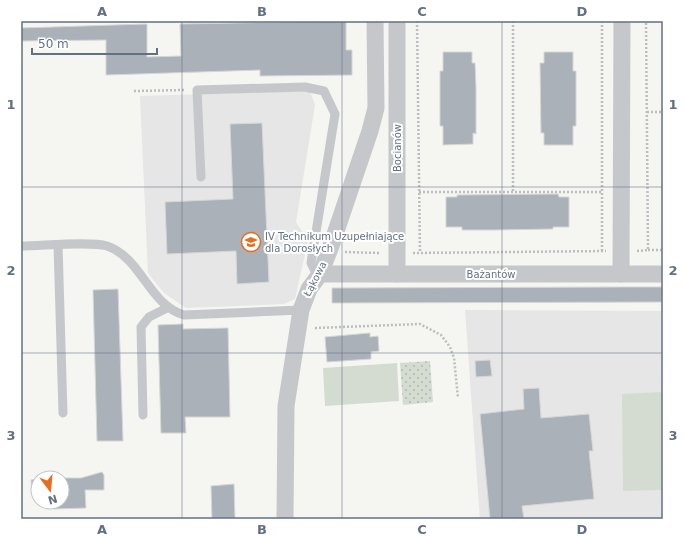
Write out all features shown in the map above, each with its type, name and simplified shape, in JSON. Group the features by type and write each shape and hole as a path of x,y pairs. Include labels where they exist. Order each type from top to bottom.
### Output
{"street":[{"name":"Łąkowa","path":"286,519 286,406 301,310 309,289 320,274 370,131 376,108 375,21"},
{"name":"Bocianów","path":"397,21 397,274"},
{"path":"621,274 622,21"},
{"name":"Bażantów","path":"320,274 663,274"}],"lane":[{"path":"201,177 197,90 305,87 324,91 335,114 311,263 314,270 320,274"},
{"path":"58,245 63,413"},
{"path":"21,246 98,245 114,249 128,259 167,308 184,315 301,310"},
{"path":"142,415 141,327 149,317 167,308"}],"path":[{"path":"417,21 420,253"},
{"path":"512,21 513,192"},
{"path":"534,21 602,21 602,251"},
{"path":"646,21 648,250"},
{"path":"134,91 197,90"},
{"path":"647,112 663,112"},
{"path":"419,192 602,192"},
{"path":"328,252 622,252 663,250"},
{"path":"298,328 420,324 441,335 450,347 454,358 458,398"}],"shaded area":[{"path":"310,91 315,105 296,222 308,241 295,299 284,304 186,308 164,293 148,273 140,96"},
{"path":"465,310 663,311 663,519 480,519"},
{"path":"430,361 433,402 403,405 400,363"},
{"path":"397,363 399,401 325,406 323,368"},
{"path":"663,392 663,490 623,491 622,394"}],"building":[{"path":"346,21 346,50 352,50 352,75 260,76 260,70 106,75 106,40 21,41 21,28 147,24 147,57 181,56 180,24"},
{"path":"443,52 472,52 472,63 475,63 476,88 476,134 473,133 473,144 443,145 443,126 440,126 440,71 443,71"},
{"path":"544,52 573,52 573,71 576,71 576,126 573,126 573,145 544,145 544,133 541,133 540,63 544,63"},
{"path":"262,123 269,282 237,284 236,251 167,254 165,202 233,199 230,124"},
{"path":"558,194 559,197 569,197 569,227 553,227 553,229 462,230 462,227 446,227 446,197 457,197 457,195"},
{"path":"663,287 663,302 332,303 332,288"},
{"path":"118,289 123,441 97,441 93,290"},
{"path":"183,324 183,329 228,328 230,417 185,417 186,433 161,433 158,325"},
{"path":"370,333 370,337 378,336 379,351 371,352 371,359 327,362 325,337"},
{"path":"490,360 492,376 476,377 475,361"},
{"path":"539,388 541,418 589,414 593,451 589,451 594,499 522,506 524,519 490,519 480,414 524,409 523,389"},
{"path":"102,472 104,475 104,490 85,490 86,508 70,508 70,478 81,478"},
{"path":"234,484 235,519 212,519 211,486"}],"place":[{"name":"IV Technikum Uzupełniające dla Dorosłych","path":"251,242"}]}
